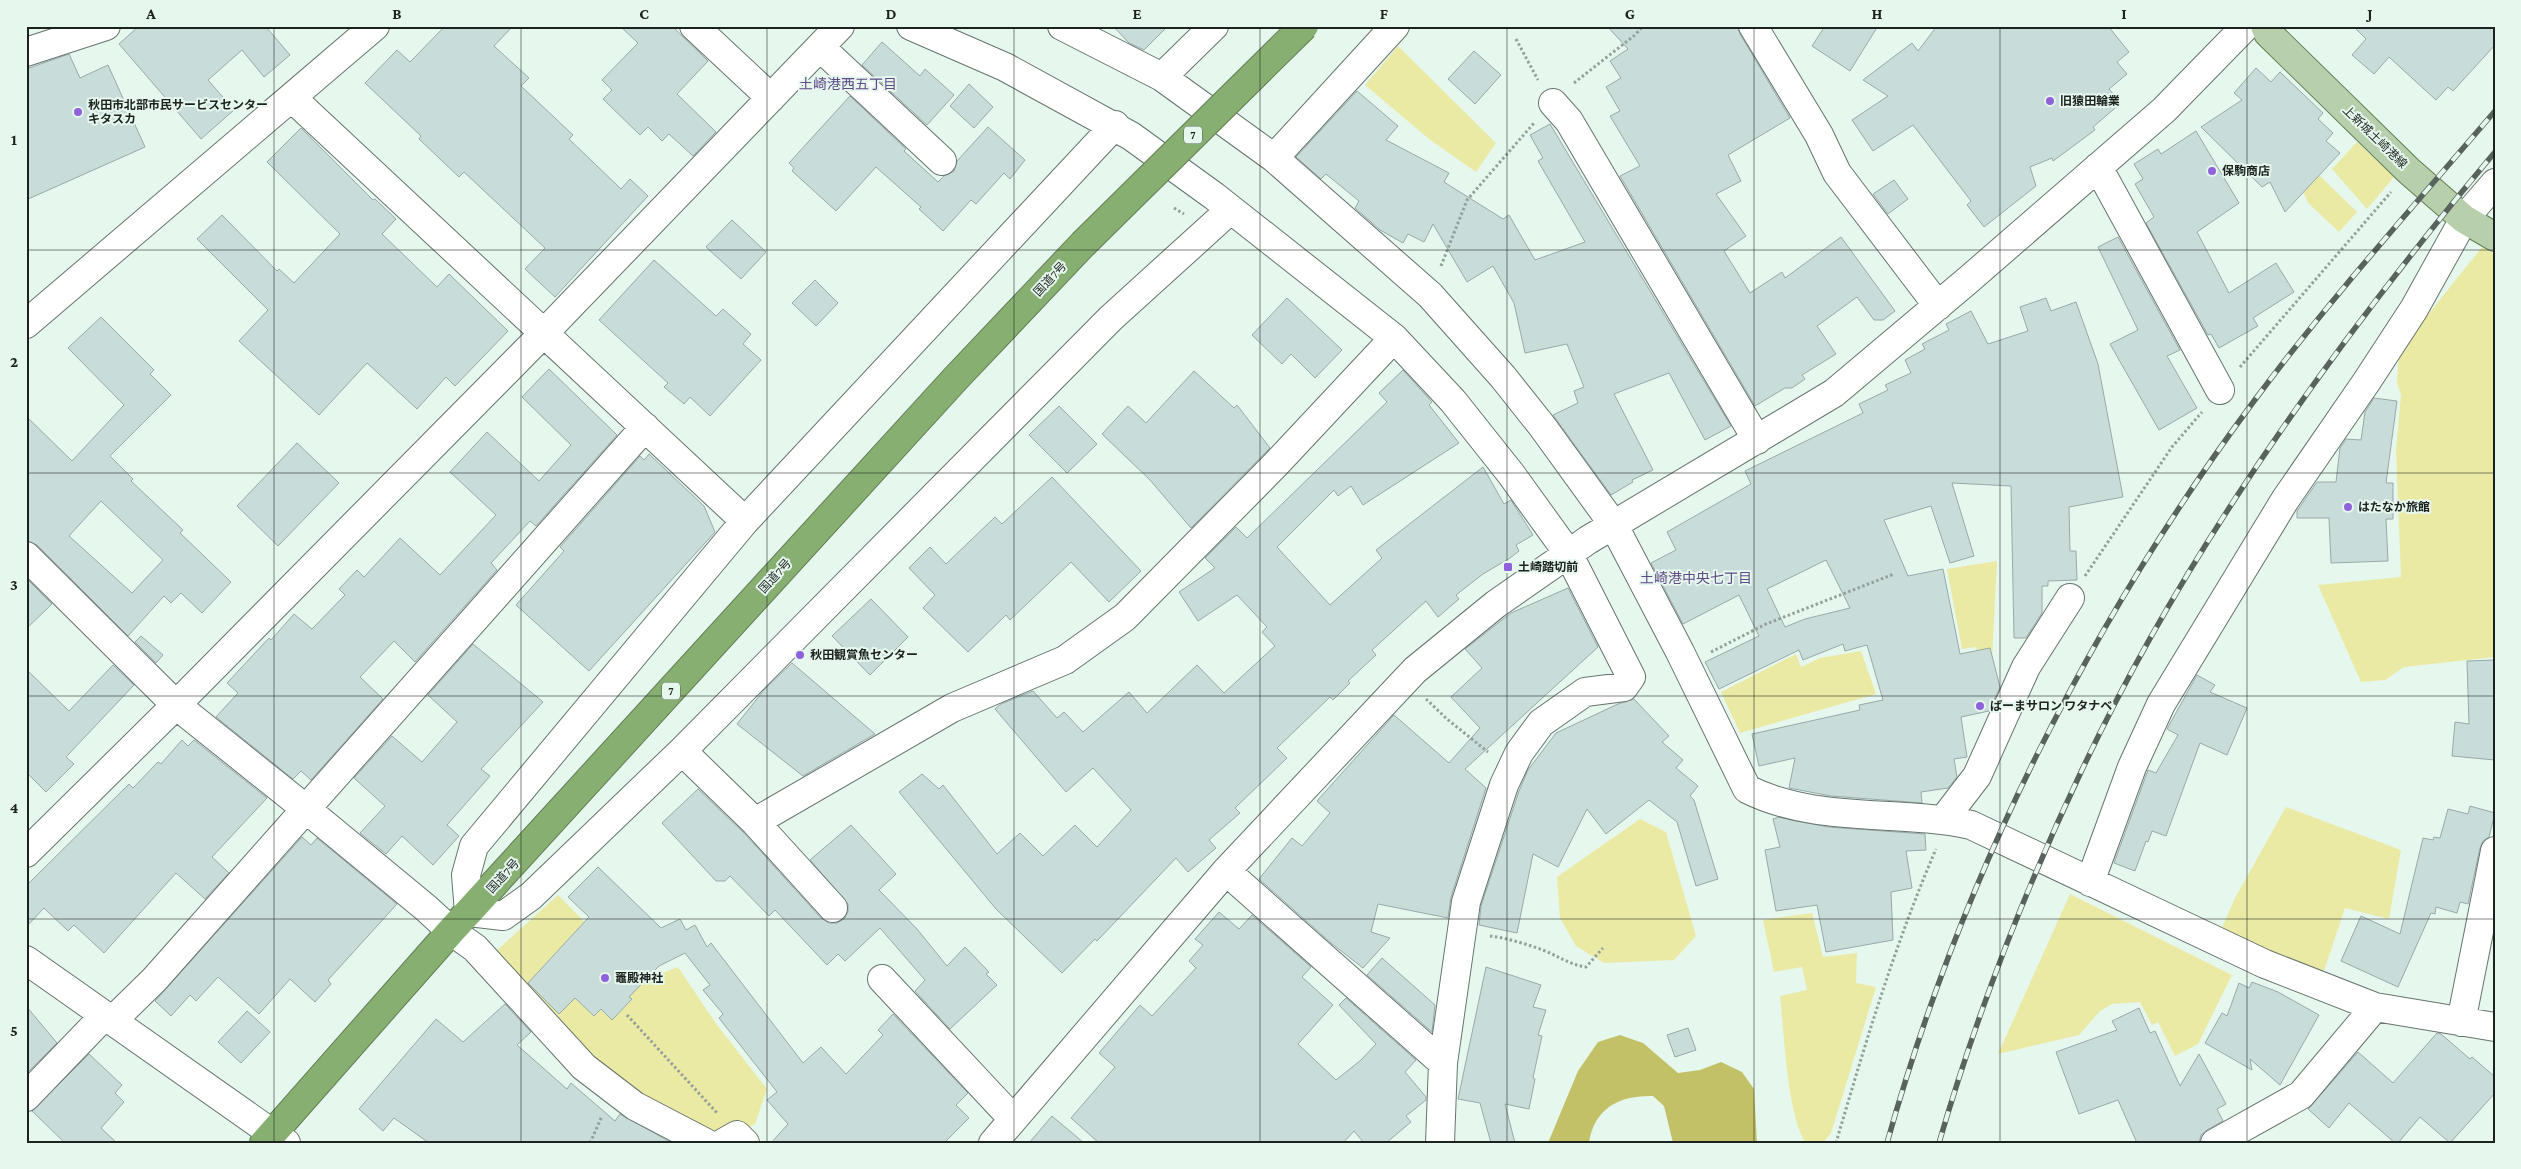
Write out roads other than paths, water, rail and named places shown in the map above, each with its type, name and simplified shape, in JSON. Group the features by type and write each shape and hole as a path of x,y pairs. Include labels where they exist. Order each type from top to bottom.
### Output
{"highway":[{"name":"国道7号","path":"274,1140 460,922 956,378 1083,244 1304,26"}],"main road":[{"name":"上新城土崎港線","path":"2265,26 2268,33 2374,136 2464,219 2495,237"}],"street":[{"path":"26,52 106,26"},
{"path":"26,324 374,26"},
{"path":"694,26 771,98"},
{"path":"26,853 176,706 544,333 840,26"},
{"path":"911,26 1005,67 1115,125 1230,210 1394,338 1453,401 1511,474 1568,553 1631,677 1624,687 1585,692 1541,723 1513,766 1504,785 1466,902 1443,1063 1440,1143"},
{"path":"1162,77 1214,26"},
{"path":"1274,158 1395,26"},
{"path":"1753,26 1819,135 1837,173 1938,306"},
{"path":"993,1143 1226,871 1406,679 1496,604 1568,553 1613,524 1834,393 1938,306 2164,110 2246,26"},
{"path":"1075,29 1162,77 1274,158 1430,295 1504,377 1613,524 1686,665 1747,789 1764,798 1829,813 1944,819 1971,825 2265,964 2374,1007 2495,1027"},
{"path":"820,47 942,161"},
{"path":"292,98 746,521"},
{"path":"1554,103 1569,121 1757,440"},
{"path":"706,1143 635,1106 584,1068 475,948 460,922 466,875 474,846 746,521 1115,125"},
{"path":"2098,167 2220,390"},
{"path":"2090,882 2132,767 2161,704 2285,500 2367,382 2414,309 2464,219 2495,183"},
{"path":"26,556 176,706 306,809 426,908 460,922 503,916 530,896 682,751 1111,318 1230,210"},
{"path":"755,822 952,708 1065,660 1119,622 1276,464 1394,338"},
{"path":"26,1097 108,1019 154,980 645,427"},
{"path":"1944,819 1977,776 2026,667 2070,598"},
{"path":"682,751 755,822 833,908"},
{"path":"2461,1022 2495,851"},
{"path":"1226,871 1443,1063"},
{"path":"26,960 274,1140"},
{"path":"882,979 1013,1119"},
{"path":"2215,1143 2301,1095 2374,1007"}],"railway":[{"path":"1887,1143 1918,1044 1953,946 1993,849 2037,755 2085,663 2138,573 2194,486 2283,363 2372,254 2495,111"},
{"path":"1939,1143 1985,1001 2040,863 2081,772 2122,690 2167,608 2216,528 2268,449 2323,372 2379,296 2495,152"}],"place":[{"name":"旧猿田輪業","path":"2050,101"},
{"name":"秋田市北部市民サービスセンター キタスカ","path":"78,112"},
{"name":"保駒商店","path":"2212,171"},
{"name":"はたなか旅館","path":"2348,507"},
{"name":"土崎踏切前","path":"1508,567"},
{"name":"秋田観賞魚センター","path":"800,655"},
{"name":"ぱーまサロン ワタナベ","path":"1980,706"},
{"name":"竈殿神社","path":"605,978"}],"district":[{"name":"土崎港西五丁目","path":"848,84"},
{"name":"土崎港中央七丁目","path":"1696,578"}]}
